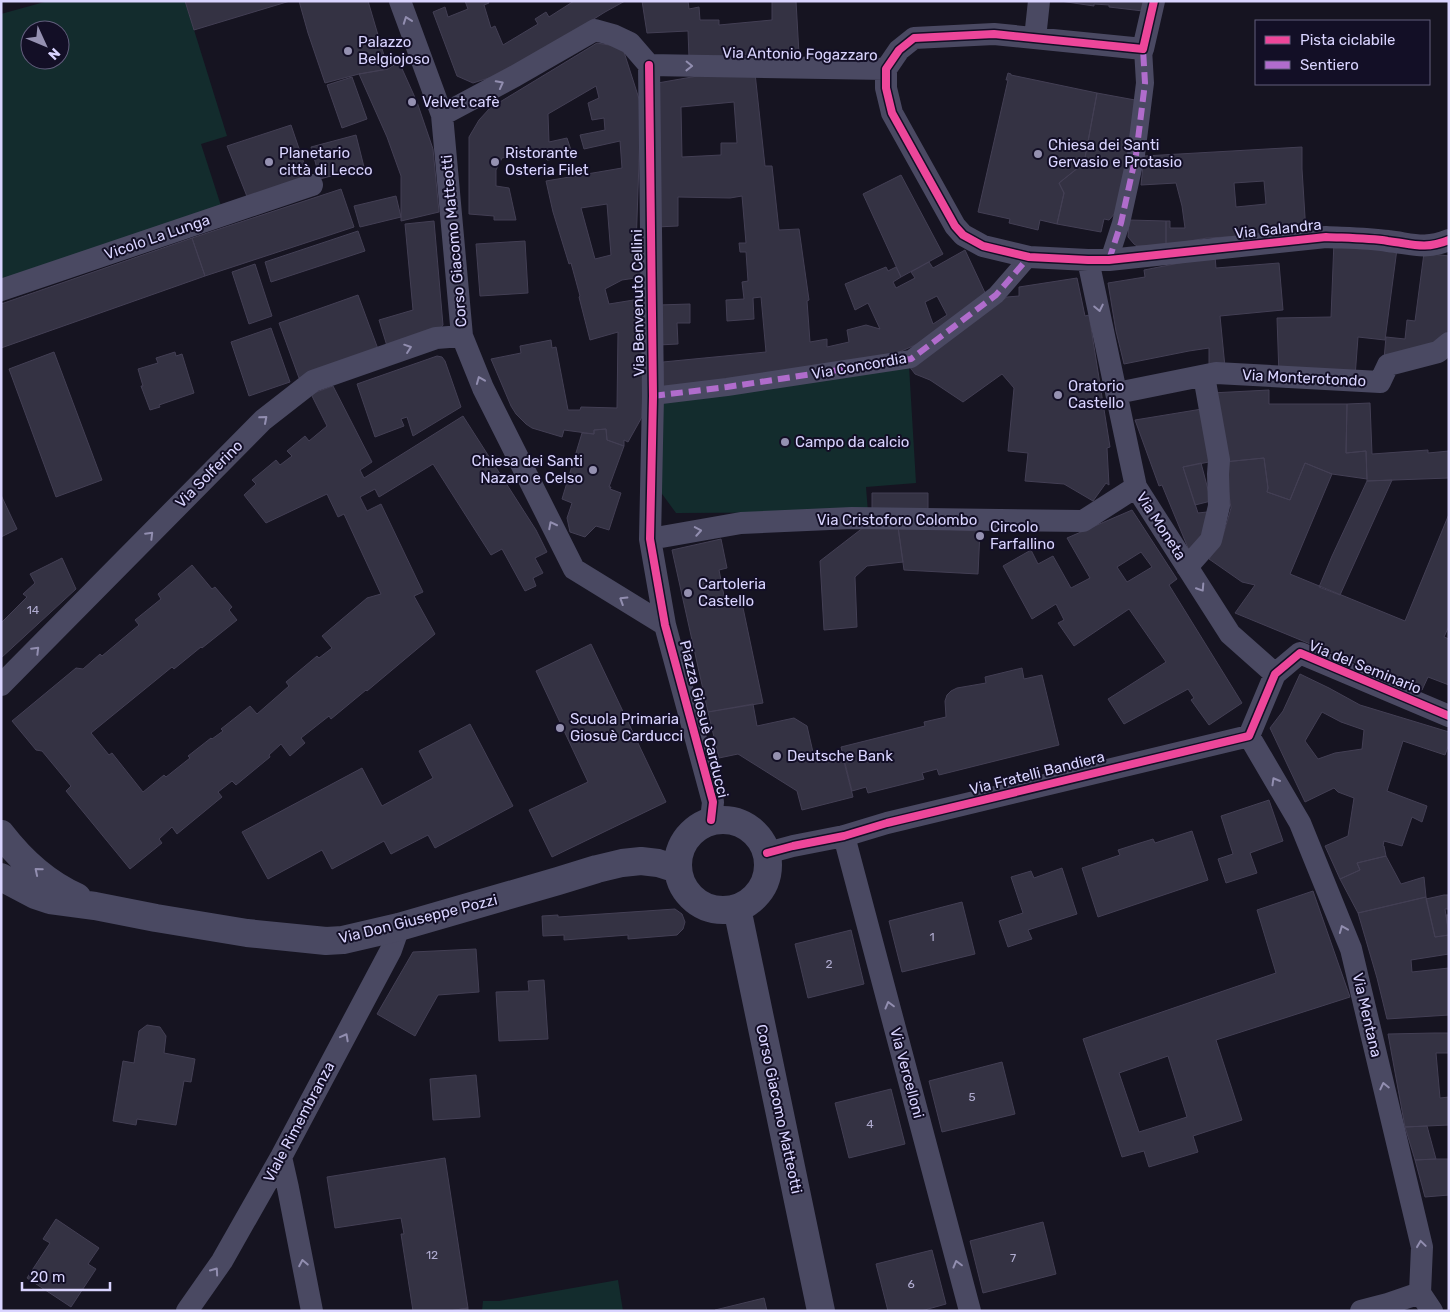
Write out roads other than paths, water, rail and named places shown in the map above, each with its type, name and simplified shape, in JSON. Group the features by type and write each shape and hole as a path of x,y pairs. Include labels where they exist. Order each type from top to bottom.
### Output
{"street":[{"name":"Corso Giacomo Matteotti","path":"400,1 442,115 462,336 483,388 574,569 665,625"},
{"path":"1035,38 1039,1"},
{"path":"1099,260 1121,223 1136,154 1146,83 1143,49 1154,1"},
{"path":"442,115 595,30 613,34 630,43 650,65"},
{"path":"886,69 899,50 914,38 994,34 1143,49"},
{"name":"Via Antonio Fogazzaro","path":"650,65 886,69 886,88 892,113 955,226 963,235 983,246 1029,257 1099,260"},
{"name":"Via Benvenuto Cellini","path":"650,65 653,396 650,540"},
{"name":"Vicolo La Lunga","path":"1,290 312,185"},
{"name":"Via Galandra","path":"1099,260 1326,237 1374,239 1418,246 1437,245 1449,240"},
{"name":"Via Concordia","path":"653,396 737,386 911,358 996,295 1029,257"},
{"name":"Via Moneta","path":"1099,260 1117,393 1136,487 1230,634 1264,662 1275,674"},
{"name":"Via Solferino","path":"1,685 263,420 313,381 436,338 462,336"},
{"name":"Via Monterotondo","path":"1117,393 1216,373 1380,382 1388,365 1438,352 1449,343"},
{"path":"1188,567 1210,540 1219,506 1219,460 1204,376"},
{"name":"Via Cristoforo Colombo","path":"650,540 741,523 852,518 1083,521 1136,487"},
{"path":"650,540 665,625"},
{"name":"Piazza Giosuè Carducci","path":"665,625 713,802 711,820"},
{"name":"Via del Seminario","path":"1275,674 1300,653 1449,716"},
{"path":"1249,736 1275,674"},
{"name":"Via Fratelli Bandiera","path":"767,853 844,836 887,823 1249,736"},
{"name":"Via Mentana","path":"1249,736 1300,823 1351,949 1422,1247 1426,1302"},
{"path":"725,819 739,822 752,829 761,839 767,853 766,880 750,902 737,908 724,910 710,909 698,903 688,894 681,882 677,869 678,856 682,844 700,825 711,820 725,819"},
{"name":"Via Don Giuseppe Pozzi","path":"1,834 25,860 49,881 95,906"},
{"name":"Via Vercelloni","path":"844,836 970,1311"},
{"name":"Via Don Giuseppe Pozzi","path":"1,877 35,895 50,900 95,906 247,933 314,940 343,940 398,927 622,863 641,861 658,863 677,869"},
{"name":"Corso Giacomo Matteotti","path":"737,908 821,1311"},
{"name":"Viale Rimembranza","path":"187,1311 222,1261 281,1157 391,950 398,927"},
{"path":"281,1157 312,1311"},
{"path":"1361,1311 1388,1304 1426,1302"}],"place":[{"name":"Palazzo Belgiojoso","path":"348,51"},
{"name":"Velvet cafè","path":"412,102"},
{"name":"Chiesa dei Santi Gervasio e Protasio","path":"1038,154"},
{"name":"Planetario città di Lecco","path":"269,162"},
{"name":"Ristorante Osteria Filet","path":"495,162"},
{"name":"Oratorio Castello","path":"1058,395"},
{"name":"Campo da calcio","path":"785,442"},
{"name":"Chiesa dei Santi Nazaro e Celso","path":"593,470"},
{"name":"Circolo Farfallino","path":"980,536"},
{"name":"Cartoleria Castello","path":"688,593"},
{"name":"Scuola Primaria Giosuè Carducci","path":"560,728"},
{"name":"Deutsche Bank","path":"777,756"}]}
